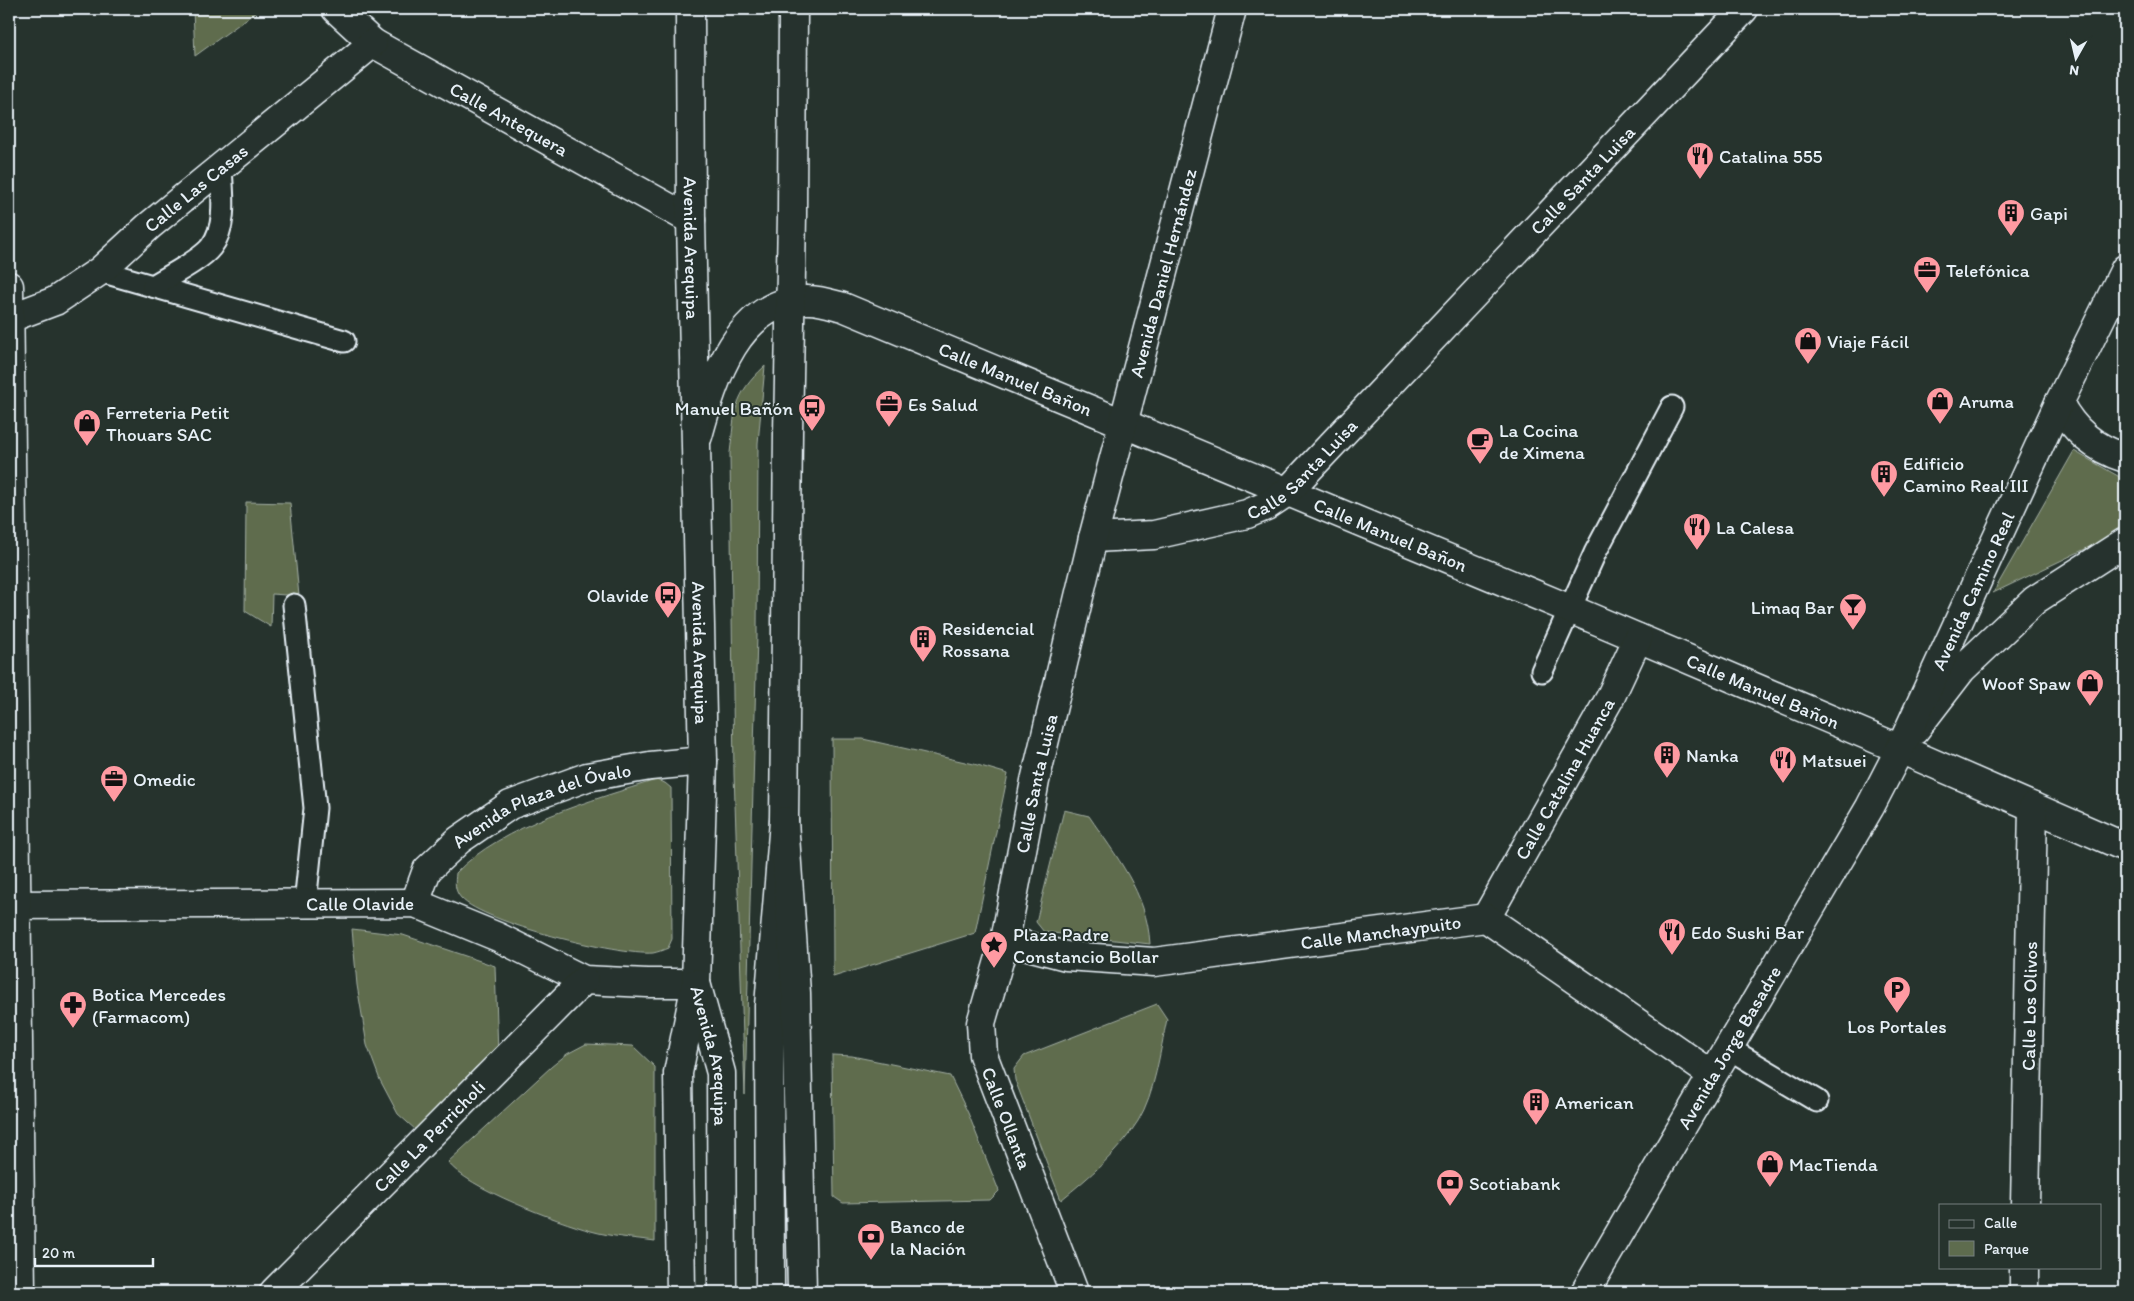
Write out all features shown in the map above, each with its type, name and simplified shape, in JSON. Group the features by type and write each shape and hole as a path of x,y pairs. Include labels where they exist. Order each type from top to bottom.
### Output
{"street":[{"name":"Calle Antequera","path":"336,9 373,43 691,220"},
{"name":"Avenida Arequipa","path":"690,9 691,220 703,761 696,983 721,1073 722,1292"},
{"path":"770,1292 769,1006 784,821 793,9"},
{"name":"Avenida Daniel Hernández","path":"1093,538 1232,9"},
{"name":"Calle Santa Luisa","path":"1005,940 1035,781 1093,538 1154,535 1247,514 1266,506 1287,492 1744,9"},
{"name":"Calle Las Casas","path":"10,318 55,301 100,271 149,226 373,43"},
{"name":"Avenida Camino Real","path":"1900,749 2059,403 2125,269"},
{"path":"9,286 13,905 21,1292"},
{"name":"Calle Manuel Bañon","path":"696,446 713,388 724,362 744,330 761,316 791,301 819,301 856,311 1570,609 2125,847"},
{"path":"2059,403 2070,422 2091,442 2125,458"},
{"path":"1900,749 1962,669 2035,600 2125,542"},
{"name":"Calle Catalina Huanca","path":"1486,918 1610,698 1638,638"},
{"name":"Avenida Jorge Basadre","path":"1585,1292 1711,1074 1870,807 1900,749"},
{"name":"Avenida Plaza del Óvalo","path":"416,903 427,870 459,840 510,805 587,777 650,766 703,761"},
{"name":"Calle Los Olivos","path":"2025,1204 2034,807"},
{"path":"784,821 796,992 802,1292"},
{"name":"Calle Olavide","path":"13,905 416,903 498,937 584,980 696,983"},
{"name":"Calle Manchaypuito","path":"1005,940 1066,956 1154,962 1486,918 1711,1074"},
{"name":"Calle Ollanta","path":"1005,940 981,1023 983,1055 1074,1292"},
{"name":"Calle La Perricholi","path":"274,1292 584,980"},
{"path":"681,1292 678,1073 696,983"},
{"path":"2024,1268 2024,1292"}],"lane":[{"path":"154,286 204,254 212,246 219,228 223,209 221,167"},
{"path":"100,271 344,341"},
{"path":"1542,671 1595,553 1672,407"},
{"path":"294,605 315,808 305,904"},
{"path":"1728,1048 1816,1101"}],"green space":[{"path":"193,9 260,9 195,56"},
{"path":"765,366 758,443 757,635 745,1095 734,774 730,453 737,405 746,386"},
{"path":"2074,451 2125,480 2125,530 1993,593"},
{"path":"246,502 290,503 299,596 272,594 271,627 245,611"},
{"path":"832,739 863,739 974,764 1008,774 975,933 833,977"},
{"path":"656,780 665,783 671,788 672,939 668,948 653,953 636,953 583,944 552,936 496,918 474,908 461,898 457,892 456,873 475,856 497,841 578,805"},
{"path":"1064,810 1089,816 1119,861 1143,908 1148,925 1150,944 1044,932 1036,922"},
{"path":"352,929 403,935 495,966 498,1053 476,1067 416,1130 398,1114 380,1080 367,1045 357,985"},
{"path":"1157,1004 1167,1019 1156,1072 1144,1110 1130,1133 1112,1154 1061,1200 1015,1080 1014,1069 1024,1056"},
{"path":"586,1044 633,1046 655,1067 655,1241 599,1233 576,1227 536,1212 473,1182 458,1172 448,1162 551,1067 567,1054"},
{"path":"832,1055 852,1056 950,1076 968,1113 999,1191 990,1200 843,1203 834,1197"}],"place":[{"name":"Catalina 555","path":"1700,180"},
{"name":"Gapi","path":"2011,237"},
{"name":"Telefónica","path":"1927,294"},
{"name":"Viaje Fácil","path":"1808,365"},
{"name":"Aruma","path":"1940,425"},
{"name":"Es Salud","path":"889,428"},
{"name":"Manuel Bañón","path":"812,432"},
{"name":"Ferreteria Petit Thouars SAC","path":"87,447"},
{"name":"La Cocina de Ximena","path":"1480,465"},
{"name":"Edificio Camino Real III","path":"1884,498"},
{"name":"La Calesa","path":"1697,551"},
{"name":"Olavide","path":"668,619"},
{"name":"Limaq Bar","path":"1853,631"},
{"name":"Residencial Rossana","path":"923,663"},
{"name":"Woof Spaw","path":"2090,707"},
{"name":"Nanka","path":"1667,779"},
{"name":"Matsuei","path":"1783,784"},
{"name":"Omedic","path":"114,803"},
{"name":"Edo Sushi Bar","path":"1672,956"},
{"name":"Plaza Padre Constancio Bollar","path":"994,969"},
{"name":"Los Portales","path":"1897,1014"},
{"name":"Botica Mercedes (Farmacom)","path":"73,1029"},
{"name":"American","path":"1536,1126"},
{"name":"MacTienda","path":"1770,1188"},
{"name":"Scotiabank","path":"1450,1207"},
{"name":"Banco de la Nación","path":"871,1261"}]}
